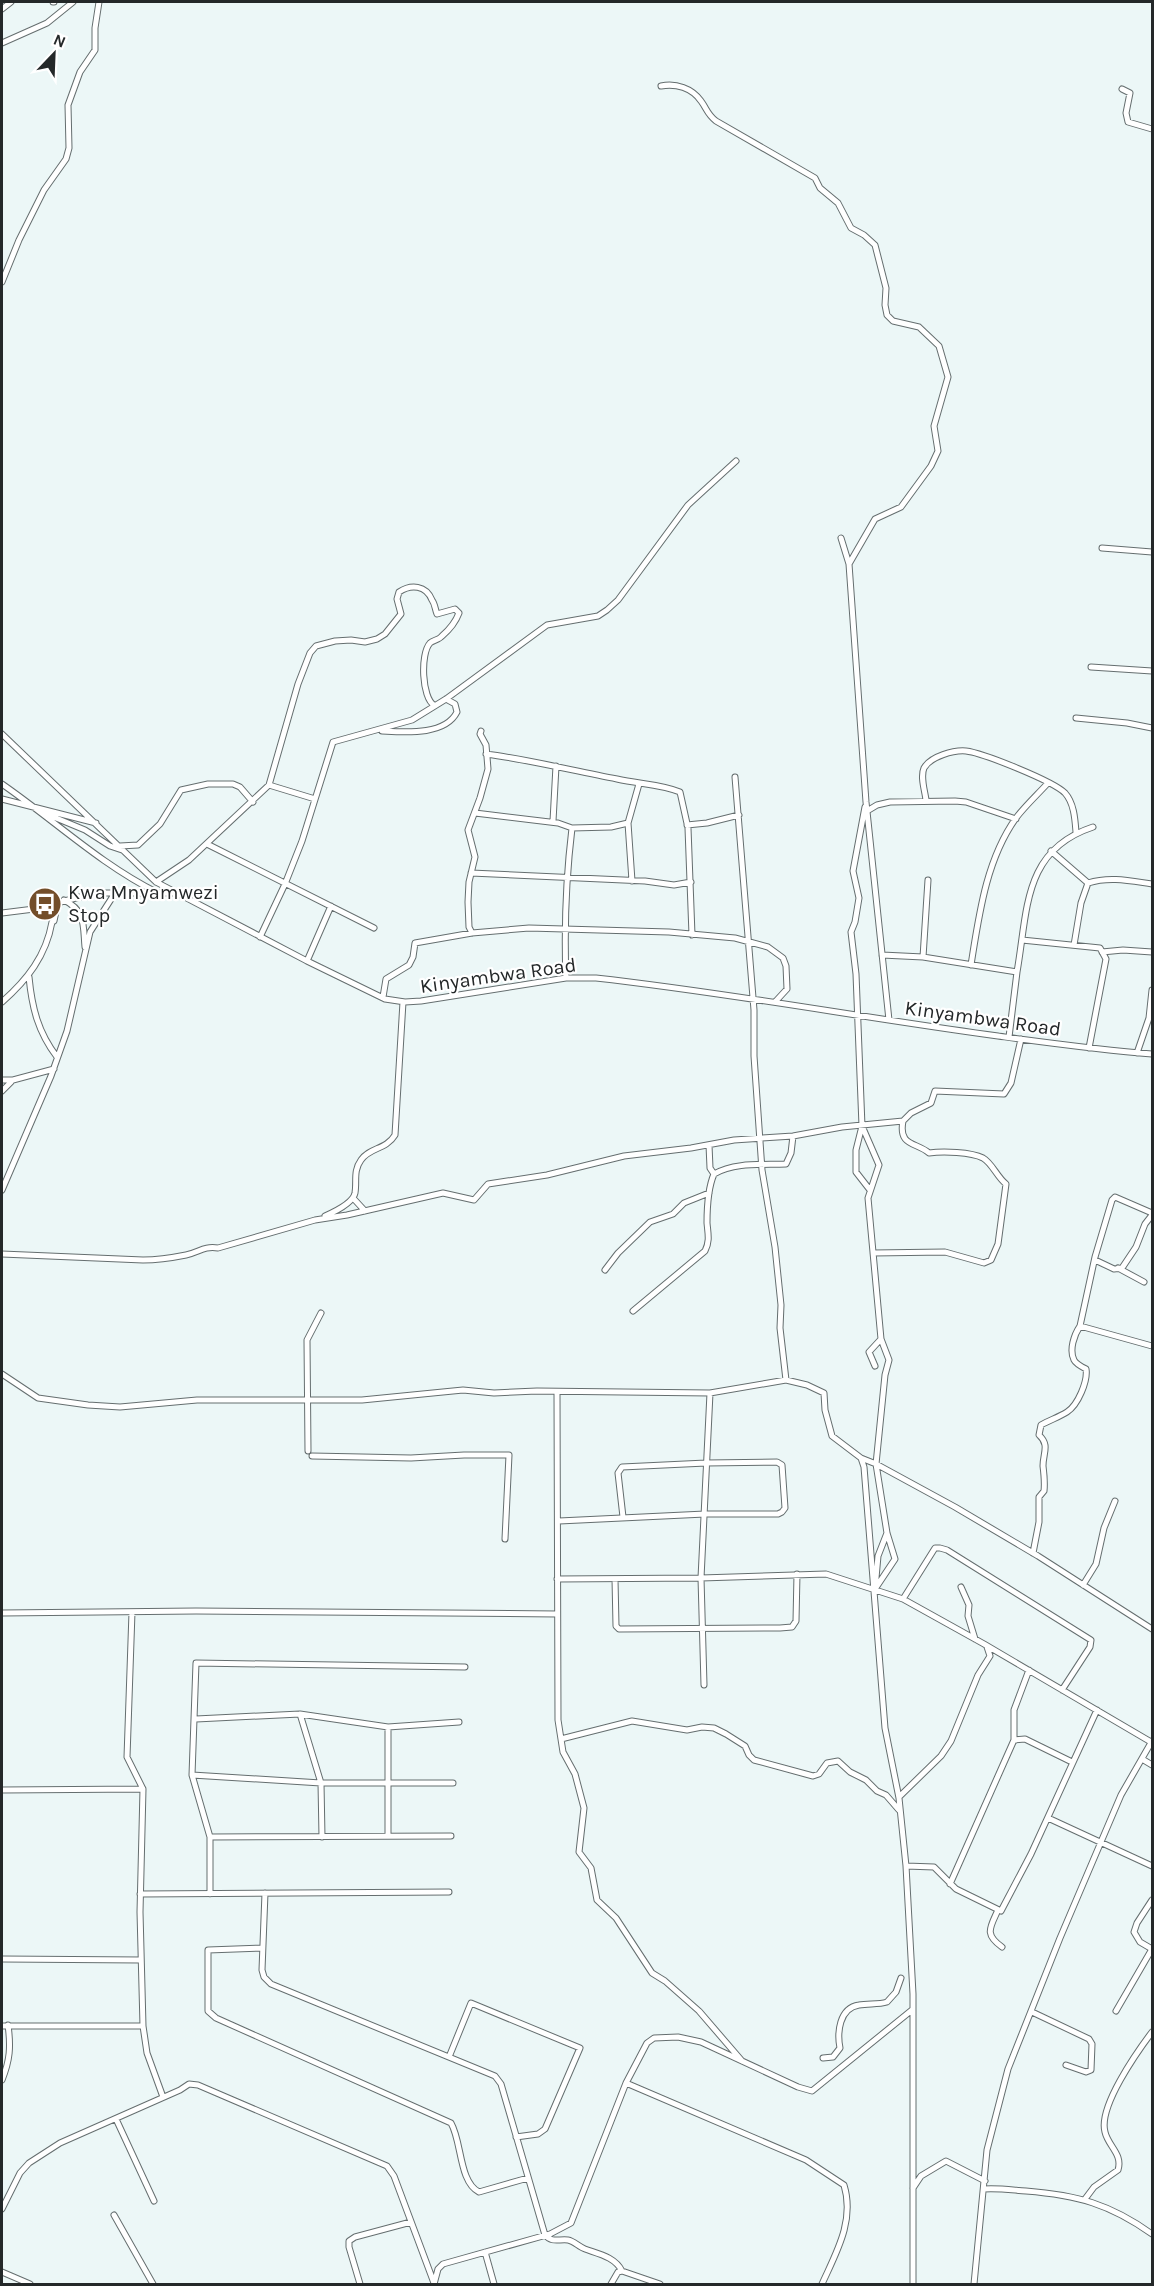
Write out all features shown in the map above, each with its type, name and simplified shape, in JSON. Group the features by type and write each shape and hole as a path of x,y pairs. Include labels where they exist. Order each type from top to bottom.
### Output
{"street":[{"path":"2,9 10,2"},
{"path":"2,43 48,23 74,2"},
{"path":"2,282 19,240 44,190 66,159 69,148 68,105 76,80 94,50 99,2"},
{"path":"661,86 673,83 686,88 701,100 706,114 814,178 820,188 838,203 851,228 864,235 875,245 886,288 887,315 893,321 919,327 939,346 948,377 934,426 938,451 931,466 901,507 875,519 849,564"},
{"path":"1122,89 1130,93 1126,113 1128,122 1152,129"},
{"path":"260,937 302,842 333,742 412,720 446,699 547,625 584,620 608,610 618,600 688,505 736,461"},
{"path":"841,538 849,564 866,802 889,1020"},
{"path":"1102,548 1152,552"},
{"path":"156,882 189,860 269,785 310,653 322,643 369,641 381,637 401,614 397,599 399,592 414,586 418,586 432,598 437,614 454,609 459,613 444,635 429,644 423,658 425,692 434,705"},
{"path":"1091,667 1152,671"},
{"path":"377,730 418,733 442,725 451,720 457,712 455,704 446,699"},
{"path":"1076,718 1152,728"},
{"path":"472,933 469,927 468,902 475,857 468,830 488,769 486,745 480,734 481,731"},
{"name":"Kinyambwa Road","path":"2,734 156,882 307,962 382,997 403,1002 421,1001 566,978 596,978 1021,1039 1152,1054"},
{"path":"926,800 924,768 933,760 951,752 967,751 1024,771 1064,792 1073,810 1076,832"},
{"path":"486,754 639,784 667,786 680,792 687,825 692,935"},
{"path":"553,821 556,766"},
{"path":"735,777 746,890 759,1137 776,1247 781,1305 780,1328 786,1380"},
{"path":"971,964 992,865 1016,819 1048,783"},
{"path":"2,784 133,881 158,893"},
{"path":"34,808 56,820 85,830 110,846 122,848 138,845 160,824 176,797 187,788 233,784 240,787 253,802"},
{"path":"632,881 628,823 639,784"},
{"path":"269,785 315,799"},
{"path":"2,799 96,823"},
{"path":"867,811 877,805 890,802 926,800 966,802 1016,819"},
{"path":"866,802 853,871 859,898 851,932 862,1126 856,1150 856,1172 870,1190"},
{"path":"475,813 558,823 572,828 611,827 628,823"},
{"path":"687,825 707,823 739,815"},
{"path":"1009,1037 1022,940 1036,873 1051,851 1076,832 1094,826"},
{"path":"566,978 564,930 566,877 572,828"},
{"path":"207,844 374,928"},
{"path":"1051,851 1088,883"},
{"path":"471,873 674,885 691,882"},
{"path":"1088,883 1099,879 1114,879 1152,884"},
{"path":"923,957 928,880"},
{"path":"1074,945 1081,903 1088,883"},
{"path":"2,1190 54,1069 71,1017 85,948 95,923 115,892"},
{"path":"2,913 34,909 95,893 175,893"},
{"path":"61,901 75,906 82,915 85,948"},
{"path":"2,1002 29,977 42,954 61,901"},
{"path":"307,962 331,906"},
{"path":"382,997 386,980 409,965 415,943 472,933 529,928 669,932 748,941 768,947 783,957 787,977 787,989 775,1002"},
{"path":"1022,940 1100,948 1106,959 1089,1048"},
{"path":"1102,952 1123,950 1152,952"},
{"path":"882,955 923,957 1017,972"},
{"path":"29,977 35,1018 48,1046 57,1057"},
{"path":"1137,1053 1149,1018 1152,990"},
{"path":"320,1219 353,1198 355,1174 363,1157 390,1144 395,1135 403,1002"},
{"path":"2,1254 164,1260 190,1254 206,1246 218,1248 320,1219 443,1194 474,1200 488,1184 547,1175 624,1156 759,1137 793,1136 903,1121 911,1113 931,1103 935,1091 1004,1094 1011,1083 1021,1039"},
{"path":"2,1080 13,1080 54,1069"},
{"path":"2,1091 13,1080"},
{"path":"873,1253 945,1252 984,1263 991,1260 998,1244 1006,1184 997,1177 983,1158 944,1150 929,1153 923,1148 915,1147 906,1141 903,1121"},
{"path":"862,1126 879,1165 868,1198 881,1339 889,1360 885,1375 876,1464 887,1533 895,1559 875,1589"},
{"path":"714,1174 731,1167 786,1164 791,1153 793,1136"},
{"path":"633,1311 705,1251 709,1243 707,1220 709,1193 714,1174 710,1168 709,1145"},
{"path":"605,1270 618,1253 650,1222 673,1214 684,1203 709,1193"},
{"path":"1033,1553 1039,1522 1039,1497 1044,1491 1043,1465 1046,1448 1043,1439 1038,1435 1041,1425 1070,1410 1085,1385 1086,1369 1073,1358 1073,1337 1080,1326 1095,1260 1112,1200 1115,1197 1152,1214 1145,1224 1136,1247 1122,1268 1114,1269 1095,1260"},
{"path":"353,1198 365,1211"},
{"path":"1118,1268 1144,1282"},
{"path":"321,1313 307,1340 310,1454 411,1458 509,1455 505,1539"},
{"path":"1080,1326 1152,1346"},
{"path":"875,1366 869,1352 881,1339"},
{"path":"2,1374 38,1398 88,1405 144,1406 197,1400 362,1400 463,1390 494,1393 710,1393 786,1380 807,1385 824,1393 825,1410 832,1436 861,1458 876,1464 1033,1553 1152,1629"},
{"path":"557,1392 558,1720 563,1752 575,1774 584,1808 579,1852 591,1868 597,1900 616,1917 652,1973 665,1981 699,2011 742,2061"},
{"path":"704,1685 701,1578 710,1393"},
{"path":"861,1458 864,1467 867,1521 875,1589 885,1728 899,1797 906,1866 912,2010 914,2284"},
{"path":"559,1521 705,1514 772,1515 782,1512 785,1508 782,1465 777,1462 622,1467 618,1473 623,1517"},
{"path":"1083,1584 1096,1564 1104,1528 1115,1501"},
{"path":"875,1589 878,1556 887,1533"},
{"path":"903,1599 936,1548 947,1550 1091,1640 1090,1647 1062,1690"},
{"path":"557,1579 826,1574 903,1599 1152,1741 1121,1795 1060,1938 999,2096 987,2150 974,2284"},
{"path":"615,1579 616,1626 619,1629 703,1629 792,1627 797,1614 797,1575"},
{"path":"961,1587 969,1605 968,1616 975,1639"},
{"path":"132,1612 127,1757 143,1790 141,1894 143,2026 147,2053 163,2097"},
{"path":"2,1613 557,1614"},
{"path":"899,1797 938,1761 951,1741 978,1675 990,1656 984,1644"},
{"path":"210,1894 210,1837 192,1775 196,1663 465,1667"},
{"path":"950,1884 1014,1740 1014,1710 1029,1670"},
{"path":"906,1866 932,1866 950,1884 962,1892 1002,1911 1048,1818 1097,1710"},
{"path":"195,1719 300,1714 388,1726 459,1722"},
{"path":"300,1714 321,1783 322,1837"},
{"path":"561,1739 632,1721 687,1731 702,1727 714,1728 745,1746 754,1760 813,1776 819,1774 826,1763 838,1761 850,1772 866,1780 877,1791 886,1795 900,1811"},
{"path":"388,1726 388,1836"},
{"path":"1014,1740 1025,1740 1072,1762"},
{"path":"1142,1759 1152,1765"},
{"path":"192,1775 321,1783 453,1783"},
{"path":"2,1790 143,1790"},
{"path":"1048,1818 1152,1866"},
{"path":"210,1837 451,1836"},
{"path":"141,1894 448,1892"},
{"path":"265,1893 262,1970 264,1977 271,1984 486,2072 498,2079 545,2235 551,2240 571,2241 615,2262 622,2271 660,2284"},
{"path":"1116,2012 1152,1949 1140,1942 1134,1932 1152,1900"},
{"path":"998,1910 989,1931 993,1940 1002,1947"},
{"path":"262,1948 208,1950 208,2011 216,2018 451,2123 457,2137 468,2181 479,2192 528,2178"},
{"path":"2,1959 141,1960"},
{"path":"823,2058 833,2057 840,2048 839,2025 844,2015 858,2005 887,2002 896,1992 901,1978"},
{"path":"449,2057 471,2003 580,2048 544,2129 538,2134 516,2137"},
{"path":"434,2284 438,2269 443,2264 559,2231 571,2223 626,2083 647,2043 654,2038 678,2037 701,2042 798,2087 812,2091 912,2010"},
{"path":"1032,2012 1089,2039 1092,2044 1091,2070 1086,2072 1066,2065"},
{"path":"2,2080 10,2058 11,2047 5,2026 143,2026"},
{"path":"1085,2199 1094,2187 1118,2170 1119,2159 1104,2129 1105,2115 1116,2089 1152,2032"},
{"path":"626,2083 806,2160 844,2185 848,2213 841,2241 822,2284"},
{"path":"2,2209 20,2173 29,2163 60,2143 189,2084 198,2085 387,2166 394,2176 434,2284"},
{"path":"116,2119 154,2201"},
{"path":"912,2189 921,2176 946,2160 985,2181"},
{"path":"984,2189 1048,2192 1085,2199 1130,2220 1152,2234"},
{"path":"114,2215 153,2284"},
{"path":"360,2284 349,2241 355,2237 411,2222"},
{"path":"485,2252 494,2284"},
{"path":"611,2284 618,2272 622,2271"},
{"path":"2,2272 30,2284"}],"place":[{"name":"Kwa Mnyamwezi Stop","path":"45,904"}]}
